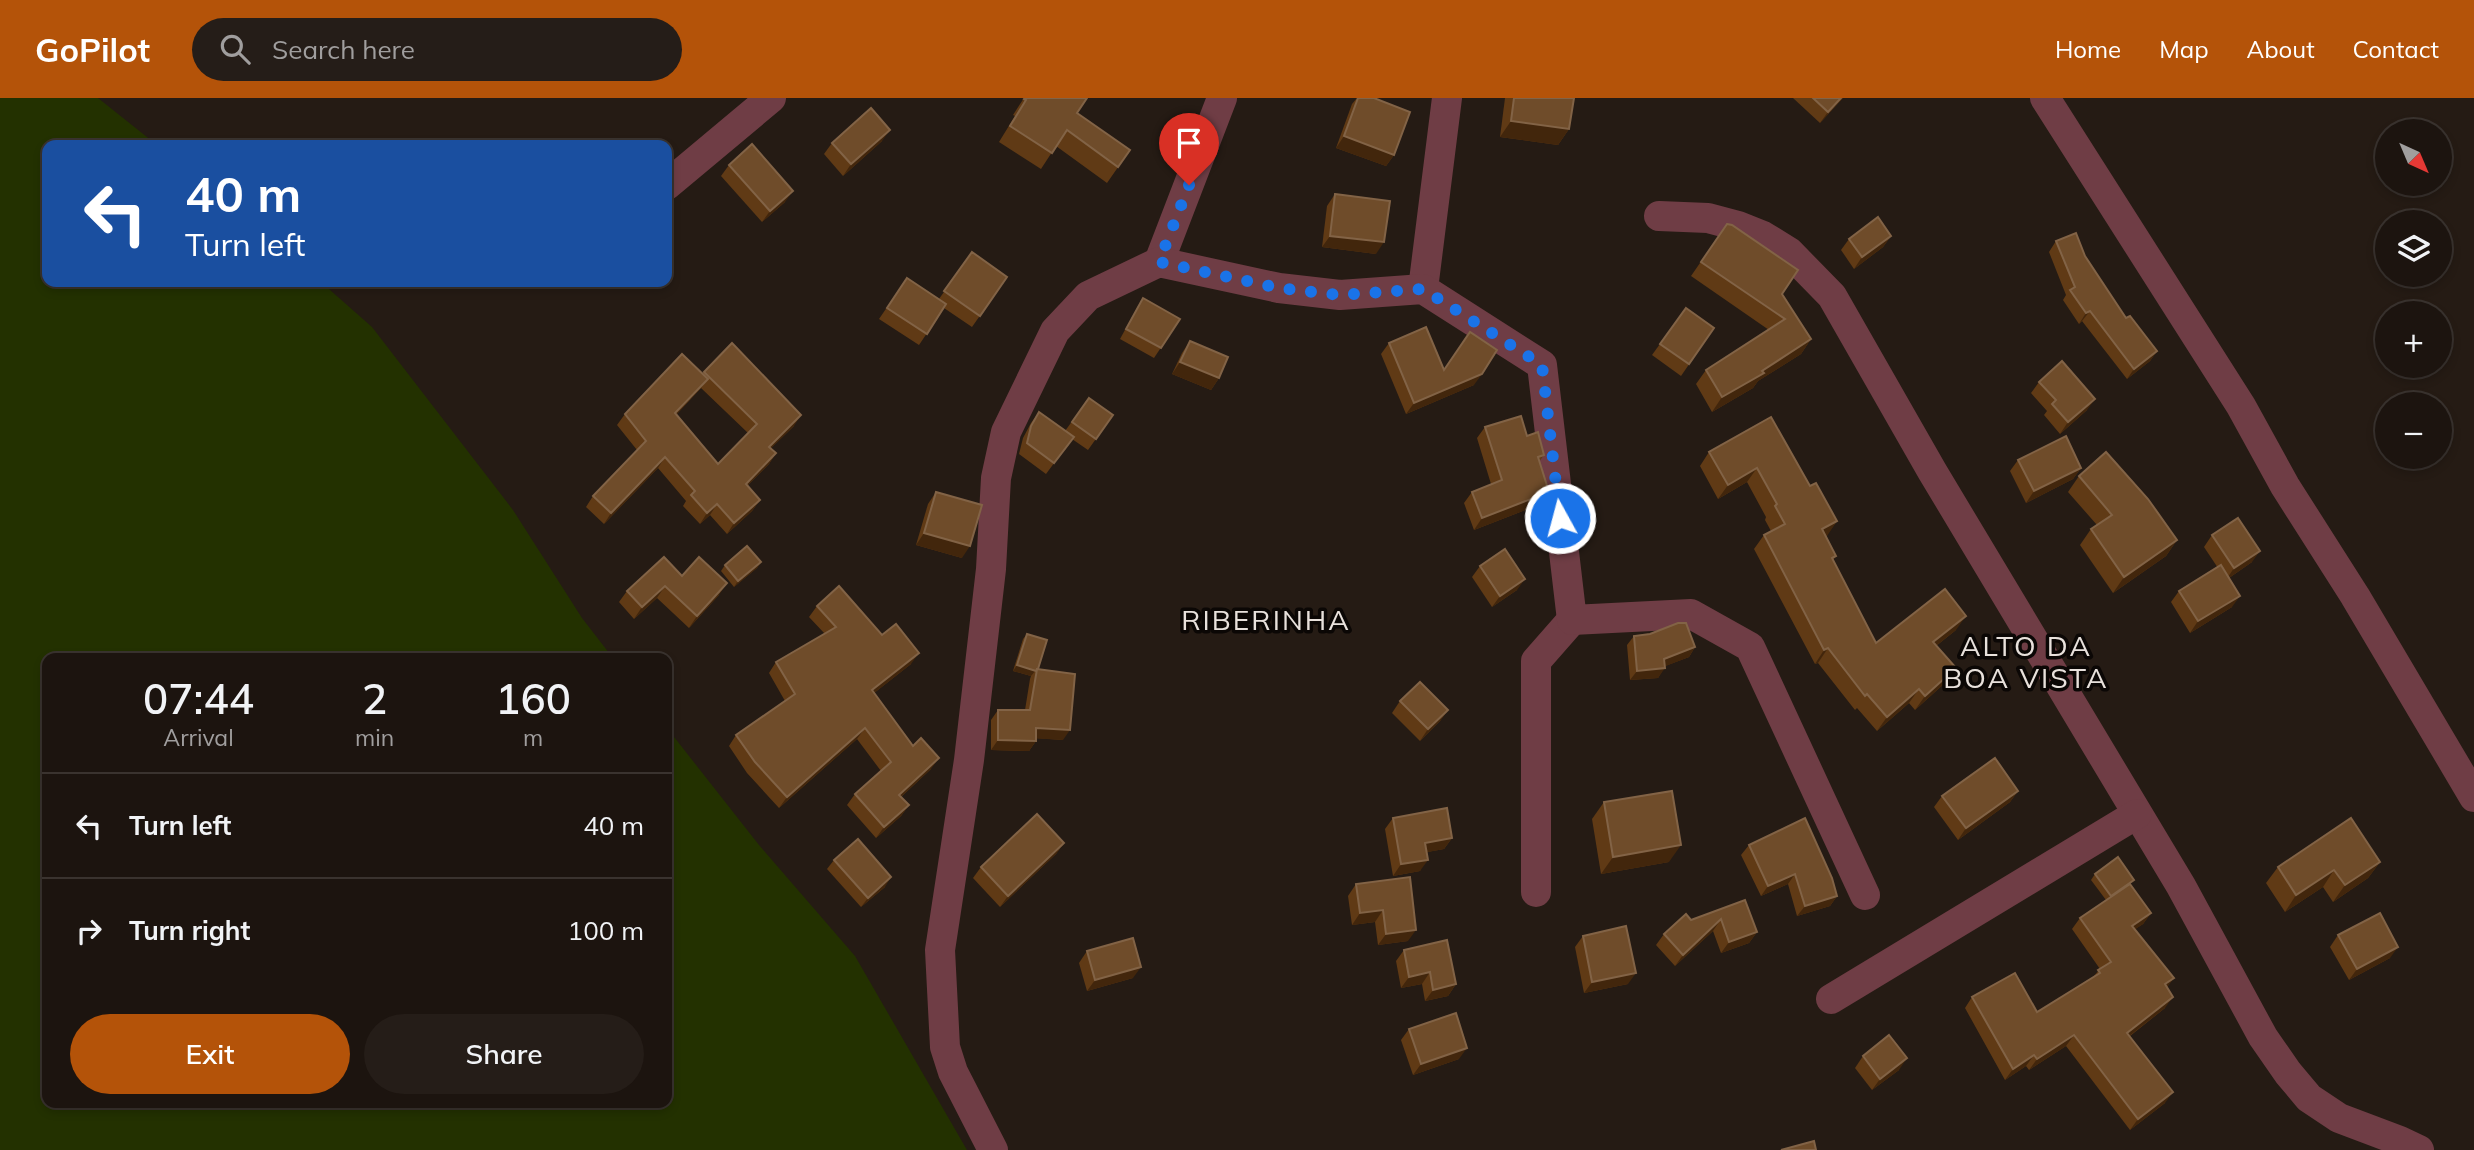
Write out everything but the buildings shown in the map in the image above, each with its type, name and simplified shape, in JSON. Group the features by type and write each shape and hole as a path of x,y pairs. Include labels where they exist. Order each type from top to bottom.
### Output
{"street":[{"path":"672,181 771,98"},
{"path":"1159,262 1222,98"},
{"path":"1423,289 1447,98"},
{"path":"2045,98 2241,406 2474,797"},
{"path":"1658,216 1708,218 1763,236 1789,252 1832,296 1932,471 2199,919 2263,1037 2309,1098 2339,1118 2419,1150"},
{"path":"993,1150 953,1072 945,1047 940,950 969,760 991,569 996,478 1006,432 1055,331 1088,296 1159,262 1279,288 1340,295 1423,289 1542,365 1572,620"},
{"path":"1536,892 1536,660 1572,620 1691,614 1750,647 1865,895"},
{"path":"1831,999 2137,814"}],"green space":[{"path":"0,98 98,98 151,140 42,140 42,287 327,287 372,327 513,510 582,618 609,653 42,653 42,1108 672,1108 672,734 759,845 855,956 967,1150 0,1150"}],"district":[{"name":"RIBERINHA","path":"1266,619"},
{"name":"ALTO DA BOA VISTA","path":"2026,661"}],"route":[{"path":"1189,185 1159,262 1279,288 1340,295 1423,289 1542,365 1560,518"}]}
